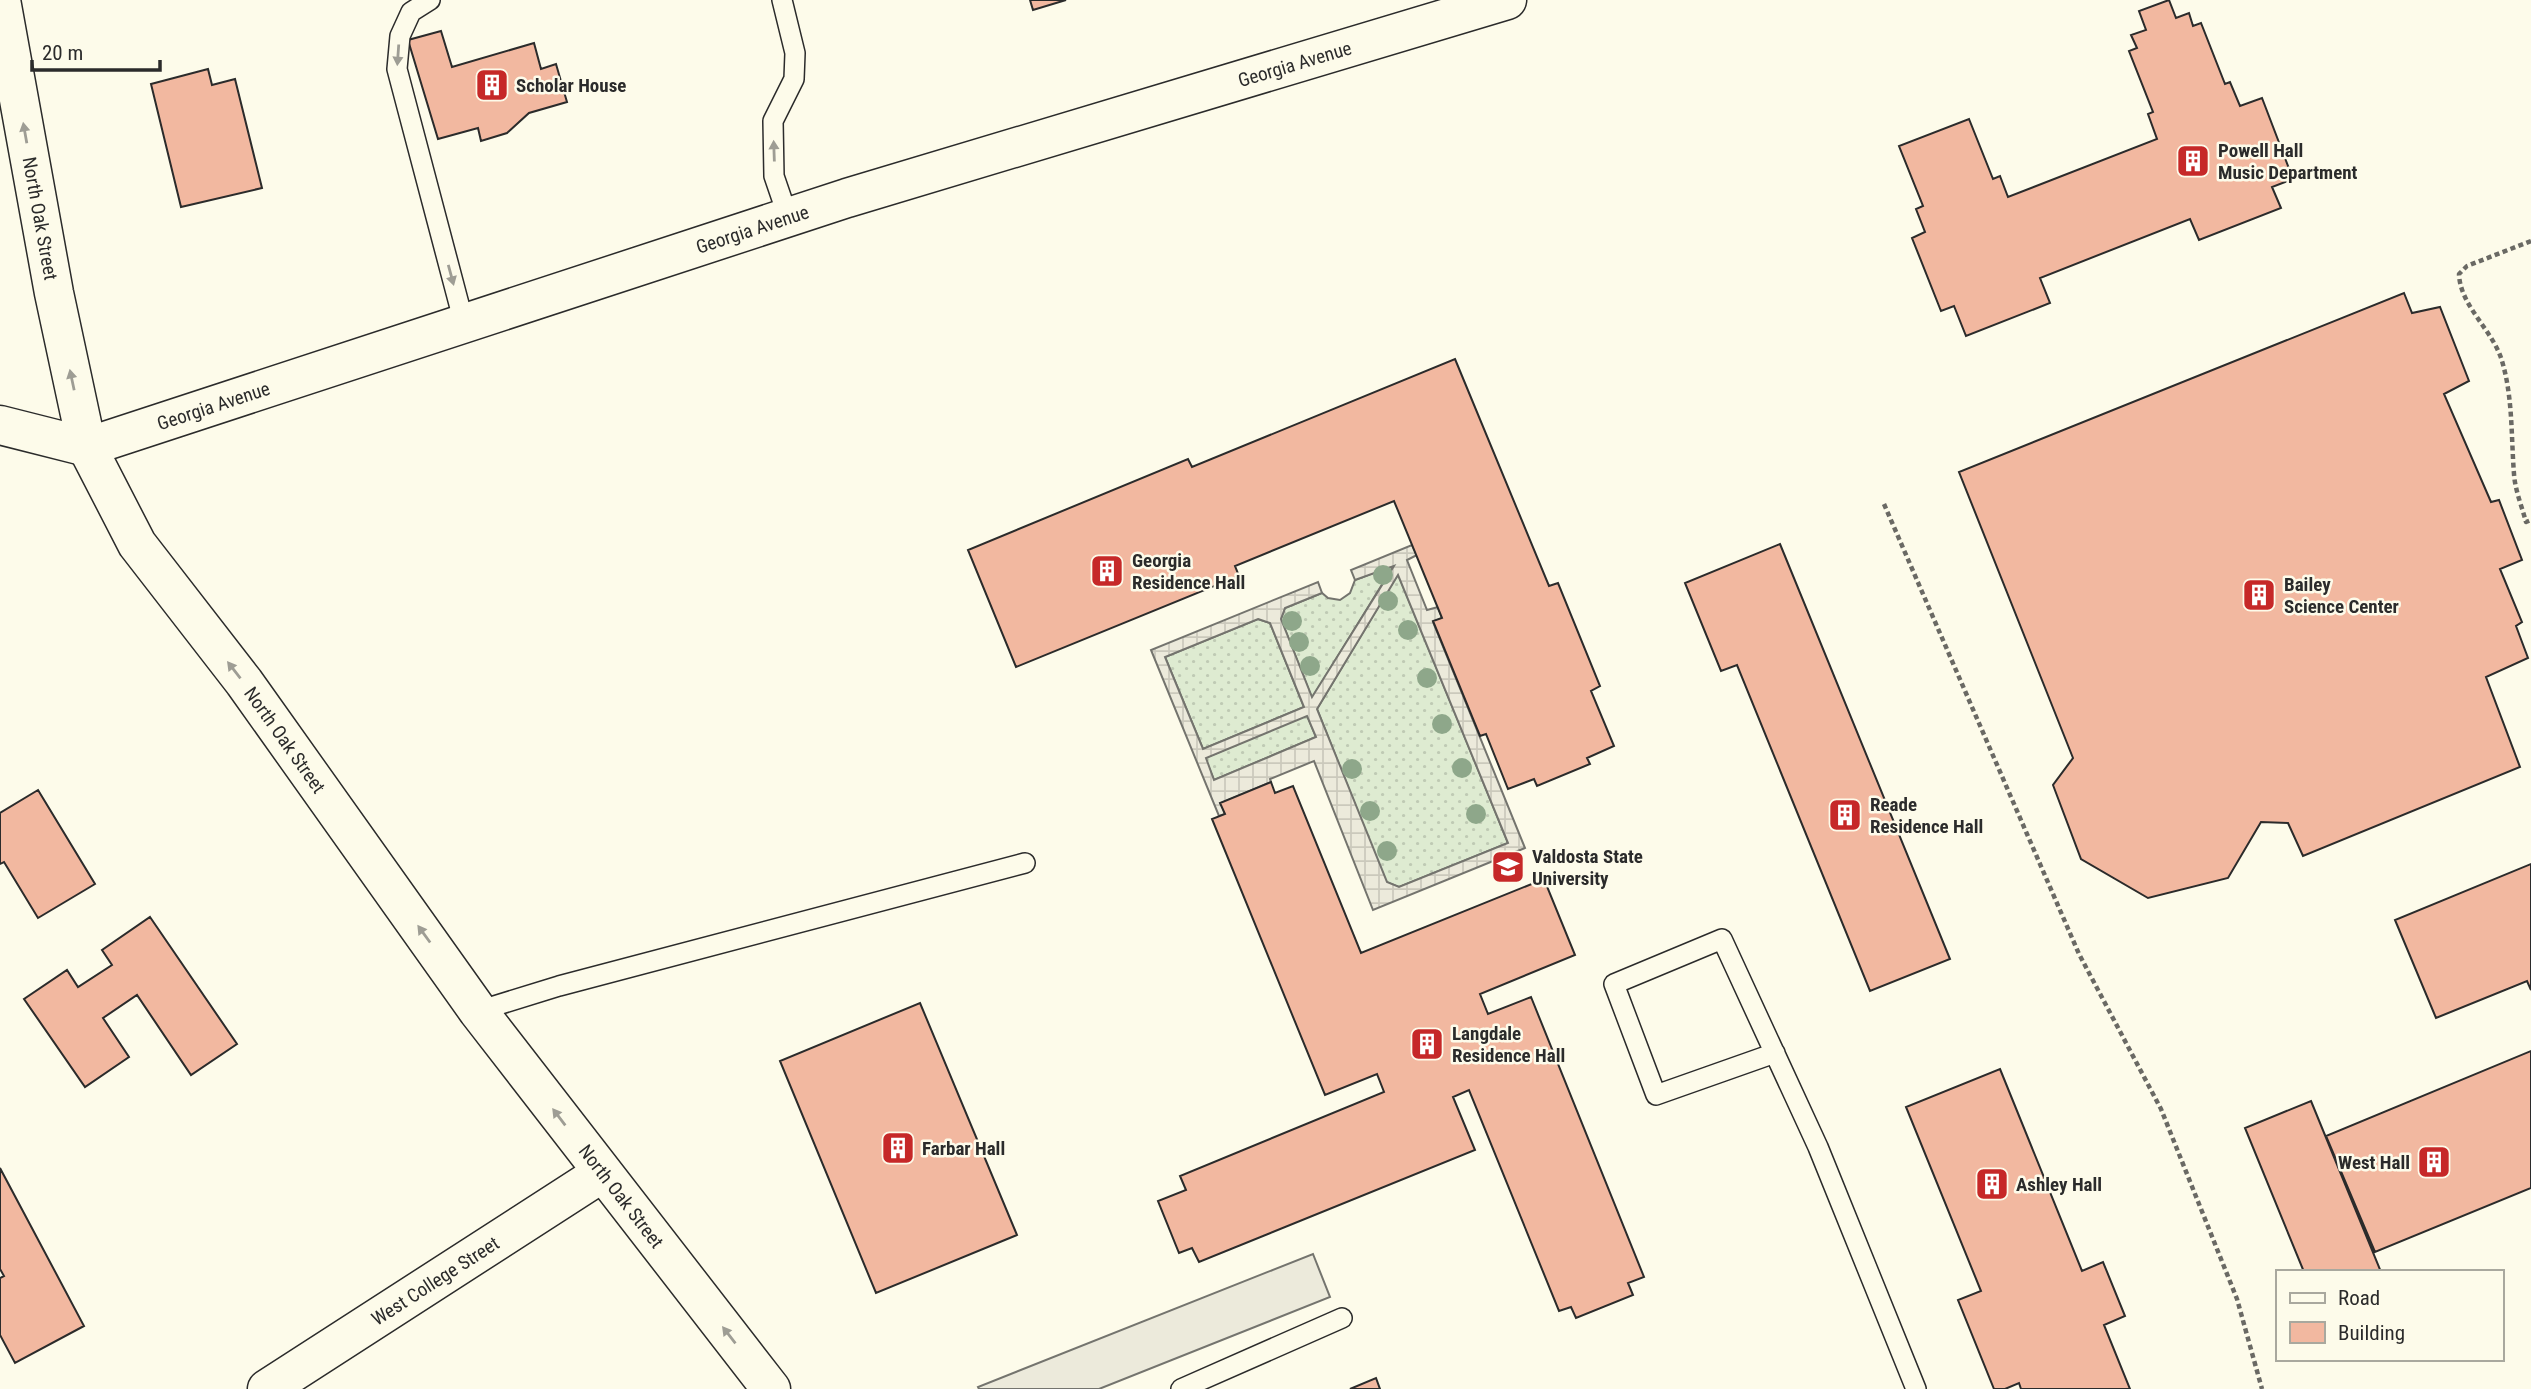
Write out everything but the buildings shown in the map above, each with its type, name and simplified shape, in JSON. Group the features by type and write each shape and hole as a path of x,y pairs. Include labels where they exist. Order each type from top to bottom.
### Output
{"street":[{"name":"North Oak Street","path":"1,0 54,293 87,447 137,544 244,682 478,1011 771,1389"},
{"name":"Georgia Avenue","path":"87,447 788,217 1507,0"},
{"path":"0,425 87,447"},
{"name":"West College Street","path":"267,1389 602,1173"}],"lane":[{"path":"430,0 411,12 400,36 397,69 464,323"},
{"path":"782,0 795,52 794,79 773,121 774,176 788,217"},
{"path":"478,1011 572,983 1026,863"},
{"path":"1775,1054 1656,1095 1614,984 1722,939 1818,1147 1916,1389"},
{"path":"1181,1389 1342,1318"}],"path":[{"path":"2531,241 2467,266 2459,274 2459,286 2493,337 2502,360 2514,443 2514,477 2526,522 2531,520"},
{"path":"1884,504 2079,954 2161,1109 2236,1299 2262,1389"}],"green space":[{"path":"1394,565 1312,698 1281,619 1285,608 1322,593 1328,598 1340,600 1350,593 1355,580"},
{"path":"1398,574 1508,843 1399,887 1386,882 1317,709"},
{"path":"1258,619 1270,623 1304,707 1203,749 1165,657"},
{"path":"1307,715 1316,737 1214,780 1205,758"}],"shaded area":[{"path":"1412,545 1417,555 1407,560 1427,610 1438,607 1442,618 1433,622 1525,848 1373,910 1314,761 1221,803 1225,814 1219,816 1151,650 1318,582 1322,593 1285,608 1281,619 1312,697 1394,566 1355,580 1351,570","holes":["1398,575 1508,843 1399,887 1387,882 1317,709","1258,619 1270,623 1304,707 1203,749 1165,657","1307,716 1316,737 1214,780 1206,758"]},
{"path":"1313,1254 1330,1297 1099,1389 978,1387"}],"place":[{"name":"Scholar House","path":"492,85"},
{"name":"Powell Hall Music Department","path":"2193,161"},
{"name":"Georgia Residence Hall","path":"1107,571"},
{"name":"Bailey Science Center","path":"2259,595"},
{"name":"Reade Residence Hall","path":"1845,815"},
{"name":"Valdosta State University","path":"1508,867"},
{"name":"Langdale Residence Hall","path":"1427,1044"},
{"name":"Farbar Hall","path":"898,1148"},
{"name":"West Hall","path":"2434,1162"},
{"name":"Ashley Hall","path":"1992,1184"}]}
